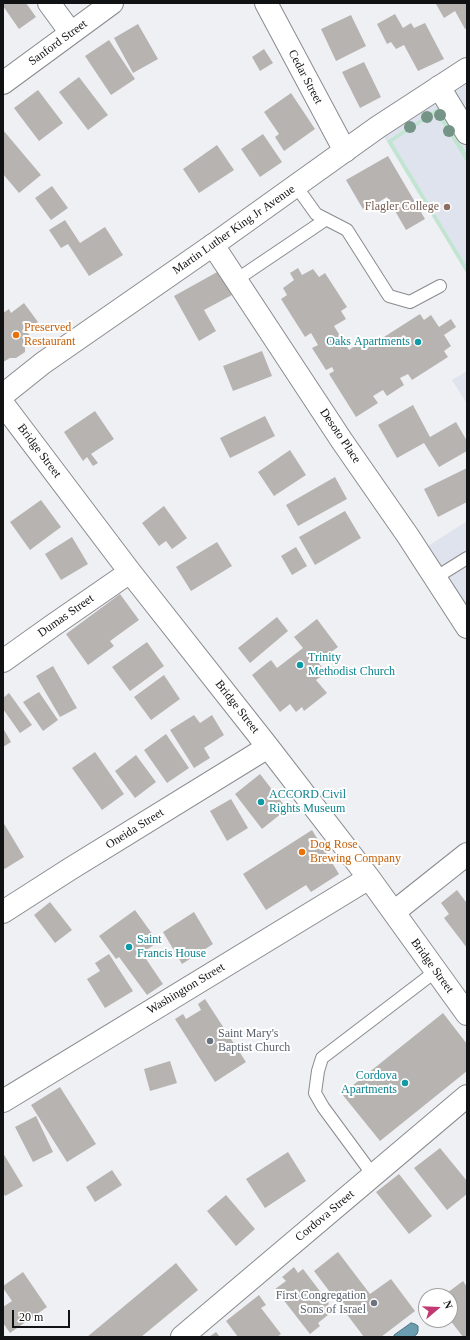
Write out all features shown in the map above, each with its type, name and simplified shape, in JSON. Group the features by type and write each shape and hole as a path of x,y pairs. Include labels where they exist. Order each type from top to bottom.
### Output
{"street":[{"path":"49,3 71,33"},
{"name":"Sanford Street","path":"3,83 112,3"},
{"name":"Cedar Street","path":"266,3 345,151"},
{"name":"Martin Luther King Jr Avenue","path":"3,395 43,363 213,245 378,127 467,69"},
{"path":"439,87 467,133"},
{"name":"Desoto Place","path":"213,245 342,441 408,536 467,626"},
{"name":"Bridge Street","path":"3,404 130,572 268,746 369,878 467,1014"},
{"name":"Dumas Street","path":"3,661 130,572"},
{"name":"Oneida Street","path":"3,912 268,746"},
{"path":"394,912 467,854"},
{"name":"Washington Street","path":"3,1101 369,878"},
{"name":"Cordova Street","path":"182,1337 467,1096"}],"lane":[{"path":"296,186 316,214 325,220 347,230 388,296 410,302 440,286"},
{"path":"236,280 325,220"},
{"path":"435,578 467,558"},
{"path":"374,1175 323,1107 315,1093 318,1071 322,1058 436,971"}],"shaded area":[{"name":"Flagler College","path":"467,69 467,274 378,127"},
{"path":"467,371 467,404 452,380"},
{"path":"467,521 467,607 428,546"}],"green space":[{"path":"438,108 467,154 467,163 436,113 392,142 467,267 467,274 387,141"}],"water":[{"path":"411,1323 418,1326 417,1334 413,1337 394,1337 394,1335"}],"building":[{"path":"3,3 26,3 36,17 19,29 3,6"},
{"path":"467,3 467,28 465,29 455,11 444,18 436,4"},
{"path":"395,14 403,28 411,23 414,28 425,23 444,59 418,71 404,45 396,49 391,42 387,44 377,24"},
{"path":"351,15 366,46 336,61 321,29"},
{"path":"138,24 158,59 133,73 114,38"},
{"path":"109,40 135,79 111,95 85,56"},
{"path":"264,49 273,63 260,71 252,57"},
{"path":"364,62 381,97 360,108 342,72"},
{"path":"79,77 108,115 88,130 59,92"},
{"path":"38,90 63,123 39,141 14,108"},
{"path":"291,93 315,129 284,151 275,137 279,134 264,112"},
{"path":"3,130 41,175 19,193 3,174"},
{"path":"263,134 282,162 260,177 241,149"},
{"path":"217,145 234,170 199,193 183,169"},
{"path":"388,156 425,219 406,230 387,197 364,211 346,180"},
{"path":"52,186 68,208 51,220 35,198"},
{"path":"65,220 80,243 105,227 123,255 89,276 68,244 61,248 49,230"},
{"name":"Oaks Apartments","path":"298,268 302,275 313,269 319,277 325,273 347,307 341,311 346,319 334,326 349,350 362,341 367,348 378,342 381,347 388,343 384,337 420,314 424,320 431,315 439,327 451,319 456,327 444,335 451,346 444,351 448,357 412,380 408,374 400,378 404,385 387,396 383,390 373,396 378,403 356,417 329,374 334,371 332,367 326,370 312,348 318,345 311,333 305,337 281,299 287,295 283,288 294,280 290,273"},
{"path":"219,271 232,295 204,310 216,331 199,341 174,296"},
{"name":"Preserved Restaurant","path":"24,303 38,322 26,330 32,339 25,345 25,352 16,358 10,358 3,362 3,313 9,309 11,313"},
{"path":"262,351 272,376 233,391 223,366"},
{"path":"413,405 430,437 456,422 467,441 467,451 439,467 424,443 397,458 378,425"},
{"path":"95,411 114,439 91,454 98,463 93,466 87,457 83,461 64,432"},
{"path":"265,416 275,436 230,458 220,438"},
{"path":"290,450 306,475 274,496 258,472"},
{"path":"467,468 467,502 438,517 424,489"},
{"path":"335,477 347,499 298,526 286,505"},
{"path":"41,500 61,527 30,550 10,522"},
{"path":"164,506 187,538 172,549 166,541 159,546 142,523"},
{"path":"345,511 361,538 315,565 299,537"},
{"path":"72,537 88,564 61,580 45,554"},
{"path":"217,542 232,566 191,591 176,567"},
{"path":"296,547 307,566 292,575 281,556"},
{"path":"120,594 139,620 110,641 114,646 88,665 66,634"},
{"path":"277,617 288,631 250,663 238,648"},
{"name":"Trinity Methodist Church","path":"317,619 338,647 318,662 326,673 316,680 327,693 304,711 302,707 296,712 290,704 280,712 252,675 271,660 277,668 303,648 294,637"},
{"path":"147,642 164,666 130,691 112,667"},
{"path":"53,666 77,708 60,717 36,676"},
{"path":"164,675 180,699 151,720 134,697"},
{"path":"39,692 58,720 43,731 23,702"},
{"path":"9,693 32,725 20,733 3,709 3,698"},
{"path":"194,715 200,723 212,715 224,735 204,748 210,758 194,768 170,730"},
{"path":"3,728 11,742 3,747"},
{"path":"166,734 189,768 167,783 144,750"},
{"path":"95,752 124,794 102,810 72,768"},
{"path":"136,755 156,782 135,798 115,771"},
{"name":"ACCORD Civil Rights Museum","path":"260,774 287,809 262,829 235,794"},
{"path":"231,799 248,828 227,841 210,811"},
{"path":"3,822 24,857 3,870"},
{"name":"Dog Rose Brewing Company","path":"312,830 339,874 311,892 306,885 266,910 243,874"},
{"path":"457,890 467,902 467,948 444,918 449,914 441,903"},
{"path":"50,902 72,930 55,943 34,915"},
{"name":"Saint Francis House","path":"135,910 158,942 142,953 163,984 147,995 119,957 116,959 99,936"},
{"path":"194,912 213,944 182,964 163,932"},
{"path":"109,954 133,991 105,1008 87,979 100,971 95,963"},
{"name":"Saint Mary's Baptist Church","path":"205,999 246,1062 215,1082 175,1019 183,1014 186,1019 201,1010 198,1004"},
{"name":"Cordova Apartments","path":"443,1013 467,1044 467,1071 380,1141 342,1094"},
{"path":"170,1061 177,1083 150,1091 144,1069"},
{"path":"60,1087 96,1144 67,1162 31,1105"},
{"path":"36,1116 53,1152 33,1162 15,1127"},
{"path":"440,1148 467,1181 467,1194 447,1210 414,1168"},
{"path":"288,1152 306,1181 265,1208 246,1179"},
{"path":"3,1153 23,1186 5,1196 3,1192"},
{"path":"112,1170 122,1185 95,1202 86,1187"},
{"path":"399,1174 432,1216 409,1234 376,1192"},
{"path":"226,1195 255,1229 236,1246 207,1211"},
{"name":"First Congregation Sons of Israel","path":"338,1252 370,1294 391,1279 415,1311 381,1337 364,1337 314,1271"},
{"path":"176,1263 198,1290 141,1337 87,1337"},
{"path":"294,1267 298,1273 303,1269 329,1303 328,1304 333,1311 318,1323 320,1326 310,1334 275,1289 286,1281 282,1277"},
{"path":"23,1272 47,1307 10,1333 3,1323 3,1307 12,1301 3,1286"},
{"path":"463,1281 467,1287 467,1337 463,1337 456,1328 458,1328 458,1288 454,1288"},
{"path":"259,1295 266,1305 261,1308 281,1334 277,1337 238,1337 226,1321"},
{"path":"216,1332 220,1337 209,1337"}],"place":[{"name":"Flagler College","path":"447,207"},
{"name":"Preserved Restaurant","path":"16,335"},
{"name":"Oaks Apartments","path":"418,342"},
{"name":"Trinity Methodist Church","path":"300,665"},
{"name":"ACCORD Civil Rights Museum","path":"261,802"},
{"name":"Dog Rose Brewing Company","path":"302,852"},
{"name":"Saint Francis House","path":"129,947"},
{"name":"Saint Mary's Baptist Church","path":"210,1041"},
{"name":"Cordova Apartments","path":"405,1083"},
{"name":"First Congregation Sons of Israel","path":"374,1303"}]}
